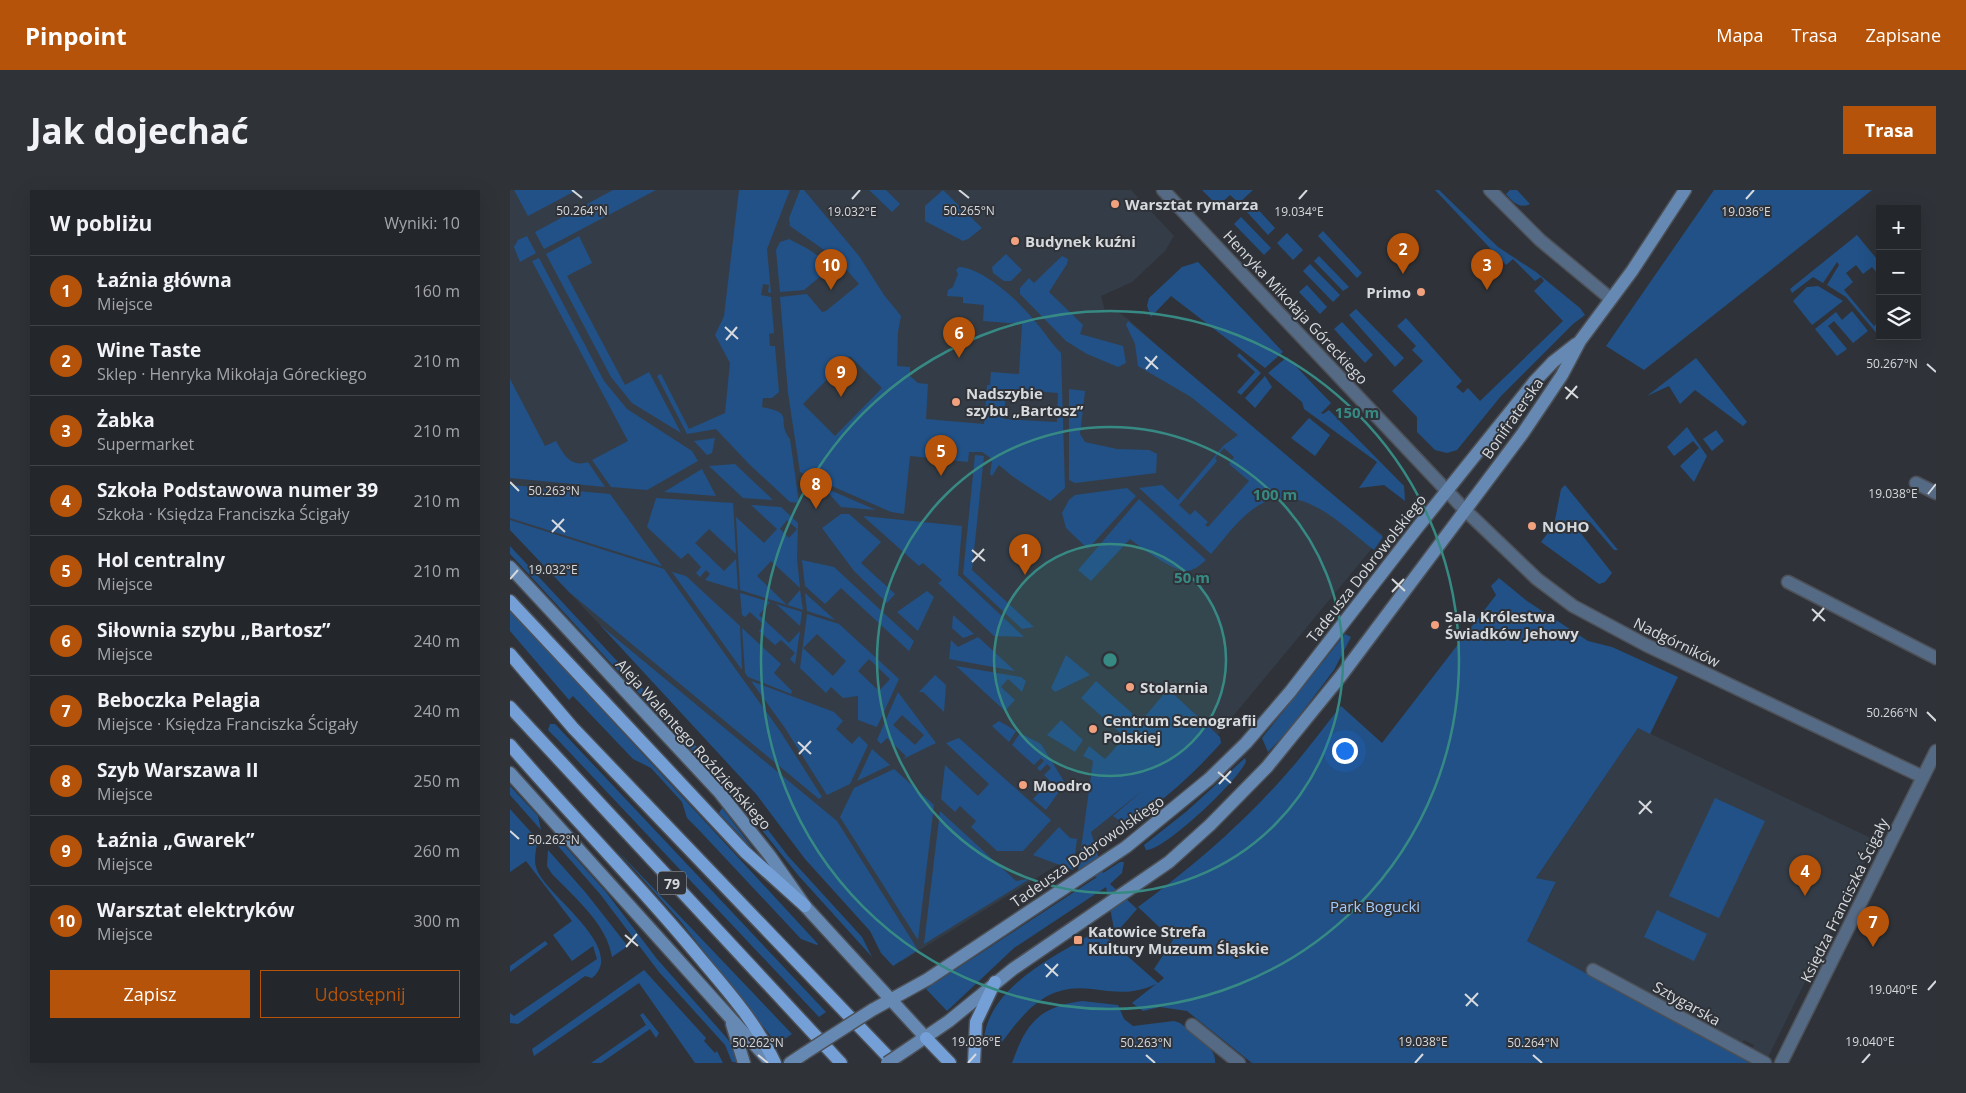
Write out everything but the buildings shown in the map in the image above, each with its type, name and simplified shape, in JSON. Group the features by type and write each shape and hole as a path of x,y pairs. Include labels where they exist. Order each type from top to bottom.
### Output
{"main road":[{"path":"510,601 745,852 805,906"},
{"name":"79","path":"510,654 573,728 894,1063"},
{"name":"79","path":"510,708 841,1063"},
{"path":"510,745 552,794 661,910 756,1028 773,1063"},
{"path":"974,1063 976,1022 995,982"},
{"path":"926,1038 950,1063"}],"street":[{"name":"Henryka Mikołaja Góreckiego","path":"1163,190 1447,491"},
{"path":"1490,190 1540,240 1611,299"},
{"name":"Bonifraterska","path":"1465,510 1562,375 1580,341 1632,271 1685,190"},
{"name":"Bonifraterska","path":"1447,491 1534,382 1553,362 1580,341"},
{"path":"1916,483 1936,493"},
{"name":"Nadgórników","path":"1447,491 1537,579 1590,616 1923,777"},
{"name":"Tadeusza Dobrowolskiego","path":"790,1063 872,1010 928,979 1126,848 1204,784 1246,743 1290,692 1447,491"},
{"path":"887,1063 926,1038 995,982 1148,877 1182,850 1232,805 1293,736 1465,510"},
{"name":"Aleja Walentego Roździeńskiego","path":"510,567 720,793 770,856 805,906 926,1038"},
{"path":"1788,582 1936,658"},
{"name":"Księdza Franciszka Ścigały","path":"1781,1063 1936,751"},
{"path":"510,773 773,1063"},
{"name":"Sztygarska","path":"1593,970 1765,1063"},
{"path":"730,1017 744,1063"},
{"path":"1192,1025 1239,1063"}],"shaded area":[{"path":"510,190 1131,190 1174,236 1165,251 1132,282 1101,296 1105,311 1118,312 1129,320 1241,421 1383,535 1186,773 1122,825 902,961 817,869 745,778 510,530"},
{"path":"1638,728 1875,840 1768,1057 1752,1049 1754,1045 1744,1040 1742,1044 1597,964 1590,976 1527,941 1556,883 1536,878"}],"green space":[{"path":"514,190 577,190 528,216"},
{"path":"613,190 656,190 544,249 535,232"},
{"path":"739,190 790,190 767,249 771,293 768,292 769,285 763,284 761,295 771,297 774,333 769,334 770,346 775,346 779,392 772,398 763,398 762,407 779,412 784,418 784,427 790,439 799,503 790,502 749,464 716,429 687,434 657,376 661,374 689,429 725,413 730,363 715,335 724,316"},
{"path":"800,190 804,190 859,256 884,295 901,316 898,332 897,366 910,367 910,376 918,383 928,384 926,419 984,424 987,385 990,385 991,372 1019,374 1022,324 983,321 984,305 963,303 963,297 947,296 948,290 953,287 958,274 956,270 959,267 979,273 1010,295 1038,324 1061,353 1065,488 1050,501 999,465 992,476 990,474 992,459 982,452 969,452 968,462 910,456 904,514 891,512 800,472 788,393 780,297 807,294 822,312 826,311 859,284 837,259 790,226 789,218","holes":["850,356 882,388 835,436 803,404","1006,389 1058,393 1057,422 1004,419"]},
{"path":"869,190 886,190 900,204 892,212"},
{"path":"943,190 982,228 968,239 963,241 925,221 925,206"},
{"path":"1202,190 1253,190 1239,203 1230,195 1218,206"},
{"path":"1435,190 1439,190 1498,247 1536,272 1580,308 1585,315 1573,324 1501,396 1457,450 1447,453 1435,450 1417,432 1417,417 1392,391 1423,361 1412,350 1416,346 1397,326 1406,318 1462,381 1456,387 1463,393 1468,388 1480,401 1563,321 1534,291 1544,281 1541,277 1535,281 1513,259 1506,265"},
{"path":"1510,190 1517,190 1530,204 1523,206 1514,202 1506,194"},
{"path":"1714,190 1872,190 1644,370 1606,346"},
{"path":"1254,205 1275,228 1268,235 1247,212"},
{"path":"1241,217 1271,248 1264,255 1234,224"},
{"path":"1323,231 1362,273 1357,278 1318,236"},
{"path":"1287,233 1303,250 1293,260 1277,243"},
{"path":"1857,235 1876,258 1876,272 1872,267 1863,274 1856,265 1846,273 1853,282 1844,290 1874,326 1876,324 1876,333 1846,297 1827,285 1839,265 1837,262 1823,283 1813,277 1792,293 1790,289"},
{"path":"527,236 536,253 520,262 514,247 518,240"},
{"path":"579,236 592,263 567,276 625,385 649,372 681,433 632,403 611,377 546,254"},
{"path":"789,239 833,266 804,290 780,292 776,250 780,242"},
{"path":"1006,254 1022,270 1011,281 1004,281 993,273 992,267"},
{"path":"1062,256 1068,259 1067,264 1049,292 1083,325 1080,334 1123,346 1126,363 1118,367 1087,354 1066,341 1020,294 1020,288 1029,278 1034,283"},
{"path":"1319,256 1349,287 1343,291 1314,261"},
{"path":"539,258 604,381 627,409 692,451 698,461 647,490 611,487 592,460 628,441 532,261"},
{"path":"1198,262 1283,352 1265,368 1171,296 1151,317 1147,306 1149,298 1182,267"},
{"path":"1310,264 1340,295 1333,302 1303,271"},
{"path":"1307,285 1327,307 1320,314 1299,292"},
{"path":"1818,286 1843,301 1812,325 1793,301 1807,287"},
{"path":"1356,309 1404,358 1395,367 1349,315"},
{"path":"1852,311 1868,331 1853,343 1834,321 1828,326 1847,349 1837,356 1815,329 1836,312 1842,320"},
{"path":"1128,321 1383,537 1374,550 1334,518 1304,502 1288,498 1272,500 1256,507 1232,529 1211,554 1139,488 1162,485 1178,500 1224,445 1238,435 1191,397 1138,366 1135,344 1126,325","holes":["1224,448 1234,457 1229,464 1249,481 1208,527 1205,525 1208,522 1195,510 1190,515 1179,505 1217,461 1215,458"]},
{"path":"1342,322 1373,355 1365,363 1334,329"},
{"path":"1239,353 1261,373 1241,395 1237,392 1255,372 1237,356"},
{"path":"1287,357 1331,403 1321,413 1323,414 1329,410 1404,486 1405,501 1384,485 1359,488 1377,462 1304,409 1302,402 1268,373"},
{"path":"1696,358 1747,422 1743,426 1695,390 1680,404 1669,386 1647,396"},
{"path":"1265,376 1272,387 1255,408 1245,398"},
{"path":"510,379 545,446 556,441 568,459 577,463 588,462 605,487 510,478"},
{"path":"1069,389 1085,391 1080,434 1085,442 1117,449 1149,450 1157,454 1156,473 1075,483 1069,480"},
{"path":"1309,418 1330,435 1315,456 1291,438"},
{"path":"1687,427 1707,456 1694,482 1680,466 1699,448 1693,441 1674,456 1667,447"},
{"path":"1716,430 1724,441 1712,451 1703,439"},
{"path":"715,438 712,453 707,455 694,441"},
{"path":"975,455 984,456 972,570 1034,627 1022,629 963,574"},
{"path":"735,464 773,500 743,498 709,466"},
{"path":"702,469 716,496 664,492"},
{"path":"510,485 610,494 662,566 510,518"},
{"path":"1565,485 1618,550 1614,550 1590,522 1579,531 1612,573 1605,582 1599,584 1541,542 1554,525 1561,489"},
{"path":"823,487 876,510 841,507"},
{"path":"1127,488 1136,496 1088,549 1066,528 1062,513 1069,500 1075,495"},
{"path":"656,498 733,503 736,554 709,529 695,543 724,571 736,559 738,590 705,580 710,574 706,570 700,577 696,573 701,567 688,553 681,559 647,527"},
{"path":"1139,499 1206,560 1191,570 1179,570 1156,558 1130,539 1091,581 1078,570"},
{"path":"751,505 781,507 798,523 797,559 800,588 771,561 757,576 787,605 740,590 736,517 764,543 777,529","holes":["787,520 797,529 789,538 780,529"]},
{"path":"841,514 849,514 881,542 861,563 895,594 887,603 854,571 822,528"},
{"path":"863,516 962,526 958,575 1024,637 994,636 938,583 942,580 923,563 919,566"},
{"path":"510,520 664,569 780,731 822,797 819,799 569,592 510,530"},
{"path":"510,546 739,792 788,856 862,937 872,957 798,875 741,804 510,554"},
{"path":"802,560 834,567 914,641 909,651 841,588 825,604 805,586"},
{"path":"672,572 686,576 740,626 742,670"},
{"name":"Park Bogucki","path":"1499,578 1527,601 1588,641 1612,647 1678,677 1650,734 1638,728 1536,878 1556,882 1527,941 1750,1063 1252,1063 1187,1011 1160,1007 1143,1011 1132,1003 1156,984 1140,990 1124,992 1076,988 1062,990 1039,1001 1020,1019 1002,1042 995,1043 984,1038 989,1019 999,1002 1012,987 1046,961 1098,930 1158,983 1164,978 1154,969 1173,940 1138,907 1195,863 1248,815 1289,771 1341,706 1382,743 1496,595 1491,586"},
{"path":"800,590 803,610 787,605"},
{"path":"927,591 934,597 918,631 897,612"},
{"path":"740,593 770,602 759,615 789,643 800,631 795,664 790,659 795,653 781,640 775,645 759,631 764,625 750,612 745,617 742,615"},
{"path":"805,593 835,620 807,611"},
{"path":"776,604 802,612 800,626"},
{"path":"510,610 817,945 801,939 687,818 682,802 651,768 633,759 573,696 569,700 510,631"},
{"path":"807,614 839,624 899,679 877,727 858,720 858,696 843,698 831,687 826,693 800,668","holes":["817,634 846,661 833,676 803,648","869,659 890,679 879,691 858,671"]},
{"path":"953,615 974,634 963,638 952,628"},
{"path":"600,625 837,821 918,950 893,966 881,953 870,931 805,859 756,794"},
{"path":"742,628 781,664 774,673 792,691 791,694 748,677 745,673"},
{"path":"1345,634 1351,637 1334,670 1287,732 1268,752 1262,738"},
{"path":"978,637 1015,671 949,659 951,640 958,647"},
{"path":"1066,655 1090,675 1055,692 1051,688"},
{"path":"956,666 1021,677 1026,681 1022,692 1008,679 1001,687 1015,700 1005,711"},
{"path":"935,675 946,685 944,712 923,692 919,692"},
{"path":"751,681 834,712 843,721 836,729 852,744 859,736 868,745 850,784 827,795 785,728"},
{"path":"1096,681 1141,721 1168,689 1220,737 1221,743 1188,777 1150,809 1124,824 1113,816 1143,790 1091,832 1103,873 1120,862 1124,862 1122,873 1110,884 1137,909 1115,934 1106,887 1014,948 947,1011 926,989 1097,877 1078,871 1093,761 1083,756 1089,746 1105,759 1125,737 1081,698"},
{"path":"898,692 936,743 903,759 906,756 887,738 881,744 877,740","holes":["902,715 924,735 915,745 893,725"]},
{"path":"1061,720 1083,740 1075,752 1047,735"},
{"path":"999,721 1016,731 1009,742 992,726"},
{"path":"550,724 555,724 826,1012 819,1017 548,730"},
{"path":"1020,733 1041,744 1065,783 1046,810 1033,799 1050,781 1044,775 1051,768 1047,764 1040,771 1037,768 1044,761 1041,758 1034,765 1012,745"},
{"path":"959,738 1051,820 1023,851 997,851 971,827 976,821 960,806 955,812 941,799 945,765 978,796 989,784 946,743"},
{"path":"872,749 890,765 857,781"},
{"path":"1245,758 1246,761 1241,770 1200,813 1168,839 1146,850 1144,845 1187,811"},
{"path":"894,769 934,805 918,940 840,817 854,788"},
{"path":"510,786 538,816 541,830 510,795"},
{"path":"1715,798 1765,821 1719,918 1669,896"},
{"path":"722,808 755,851 719,813"},
{"path":"510,809 538,840 535,855 537,870 544,881 582,923 593,938 600,953 600,966 592,978 585,976 518,1024 510,1023 510,1013 514,1016 597,959 593,946 572,961 553,935 572,921 526,861 510,872"},
{"path":"940,811 1016,881 1028,880 924,944"},
{"path":"1059,827 1070,838 1077,839 1073,870 1033,855"},
{"path":"555,835 606,892 657,959 725,1036 733,1046 739,1063 732,1062 725,1045 659,972 600,894 551,838"},
{"path":"614,847 792,1034 777,1044 681,922"},
{"path":"548,850 586,893 626,944 625,948 612,957 604,933 597,922 552,874 547,866"},
{"path":"1657,910 1707,934 1694,961 1644,937"},
{"path":"545,941 548,944 510,972 510,966"},
{"path":"644,970 706,1038 704,1041 715,1053 717,1051 723,1063 695,1063 639,983 534,1056 532,1049"},
{"path":"1082,1001 1118,1005 1124,1019 1133,1026 1174,1021 1180,1023 1208,1046 1215,1057 1215,1063 1012,1063 1023,1038 1036,1020 1054,1008"},
{"path":"643,1013 659,1033 656,1038 650,1029 601,1063 591,1063 646,1025 640,1015"}],"place":[{"name":"Warsztat rymarza","path":"1115,204"},
{"name":"Budynek kuźni","path":"1015,241"},
{"name":"Wine Taste","path":"1403,274"},
{"name":"Warsztat elektryków","path":"831,290"},
{"name":"Żabka","path":"1487,290"},
{"name":"Primo","path":"1421,292"},
{"name":"Siłownia szybu „Bartosz”","path":"959,358"},
{"name":"Łaźnia „Gwarek”","path":"841,397"},
{"name":"Nadszybie szybu „Bartosz”","path":"956,402"},
{"name":"Hol centralny","path":"941,476"},
{"name":"Szyb Warszawa II","path":"816,509"},
{"name":"NOHO","path":"1532,526"},
{"name":"Łaźnia główna","path":"1025,575"},
{"name":"Sala Królestwa Świadków Jehowy","path":"1435,625"},
{"name":"Stolarnia","path":"1130,687"},
{"name":"Centrum Scenografii Polskiej","path":"1093,729"},
{"name":"Moodro","path":"1023,785"},
{"name":"Szkoła Podstawowa numer 39","path":"1805,896"},
{"name":"Katowice Strefa Kultury Muzeum Śląskie","path":"1078,940"},
{"name":"Beboczka Pelagia","path":"1873,947"}]}
